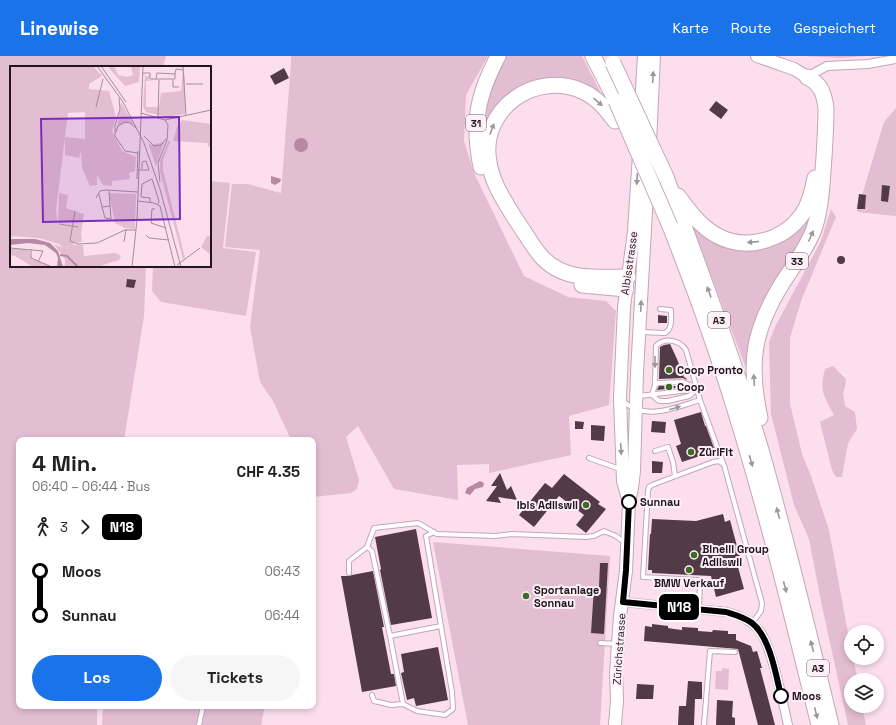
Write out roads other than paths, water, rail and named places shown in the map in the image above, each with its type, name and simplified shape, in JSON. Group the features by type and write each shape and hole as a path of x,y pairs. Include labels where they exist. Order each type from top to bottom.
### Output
{"highway":[{"name":"31","path":"498,56 480,96 476,125 478,152 483,173 490,192 528,253 536,264 550,275 558,280 575,284 627,283"},
{"name":"A3","path":"593,56 616,101 641,156 670,226 717,352 740,424 768,523 819,725"},
{"name":"A3","path":"612,60 670,185 731,356 771,486 804,611 831,725"},
{"path":"670,185 699,222 711,232 724,238 740,242 760,242 779,235 791,226 803,213 809,201 816,167 818,116 816,104 810,90 807,77"},
{"name":"33","path":"771,486 766,446 755,395 754,361 756,340 764,316 806,245 813,230 819,209 826,108 818,85 816,82 807,77"},
{"path":"627,283 572,275 551,266 535,248 504,200 493,179 488,158 490,134 498,115 514,99 535,88 558,85 582,91 603,106 641,156"}],"main road":[{"name":"Albisstrasse","path":"624,473 628,425 622,335 635,218 644,56"},
{"name":"Albisstrasse","path":"626,406 636,396 654,56"},
{"path":"760,56 794,69 807,77"},
{"path":"627,283 642,287"},
{"name":"Albisstrasse","path":"624,473 628,425 626,406"},
{"name":"Zürichstrasse","path":"615,725 617,700 616,673 623,602 629,502 624,473"}],"street":[{"path":"807,77 827,66 868,64 896,58"},
{"path":"623,602 699,609 736,615 752,623 760,631 765,641 772,661 788,725"}],"lane":[{"path":"639,332 667,332 671,324 671,310 660,308"},
{"path":"652,394 655,385 656,346 660,342 674,341 681,344 686,350 700,400 724,466 762,603 761,611 752,623"},
{"path":"655,385 658,383 683,382 698,389"},
{"path":"652,394 660,402 689,396 698,389"},
{"path":"636,396 698,389"},
{"path":"626,406 644,411 664,411 700,400"},
{"path":"655,451 668,447 676,476"},
{"path":"589,458 624,473"},
{"path":"699,609 700,584 698,580 643,577 648,491 649,487 652,485 713,462 719,461 724,466"},
{"path":"349,573 349,561 367,546 374,528 418,523 437,534 495,536 512,534 586,537 594,536 604,531 616,536 627,545"},
{"path":"372,695 374,701 391,704 403,704 417,711 445,715 453,709 452,692 426,536 434,532"},
{"path":"367,546 372,551 403,704"},
{"path":"390,636 441,626"},
{"path":"600,643 618,644"},
{"path":"704,725 710,651 734,652"},
{"path":"199,725 202,709"}],"place":[{"name":"Coop Pronto","path":"669,370"},
{"name":"Coop","path":"669,387"},
{"name":"ZüriFit","path":"691,452"},
{"name":"Sunnau","path":"629,502"},
{"name":"Ibis Adliswil","path":"586,505"},
{"name":"Binelli Group Adliswil","path":"694,555"},
{"name":"BMW Verkauf","path":"689,570"},
{"name":"Sportanlage Sonnau","path":"526,596"},
{"name":"Moos","path":"781,696"}]}
